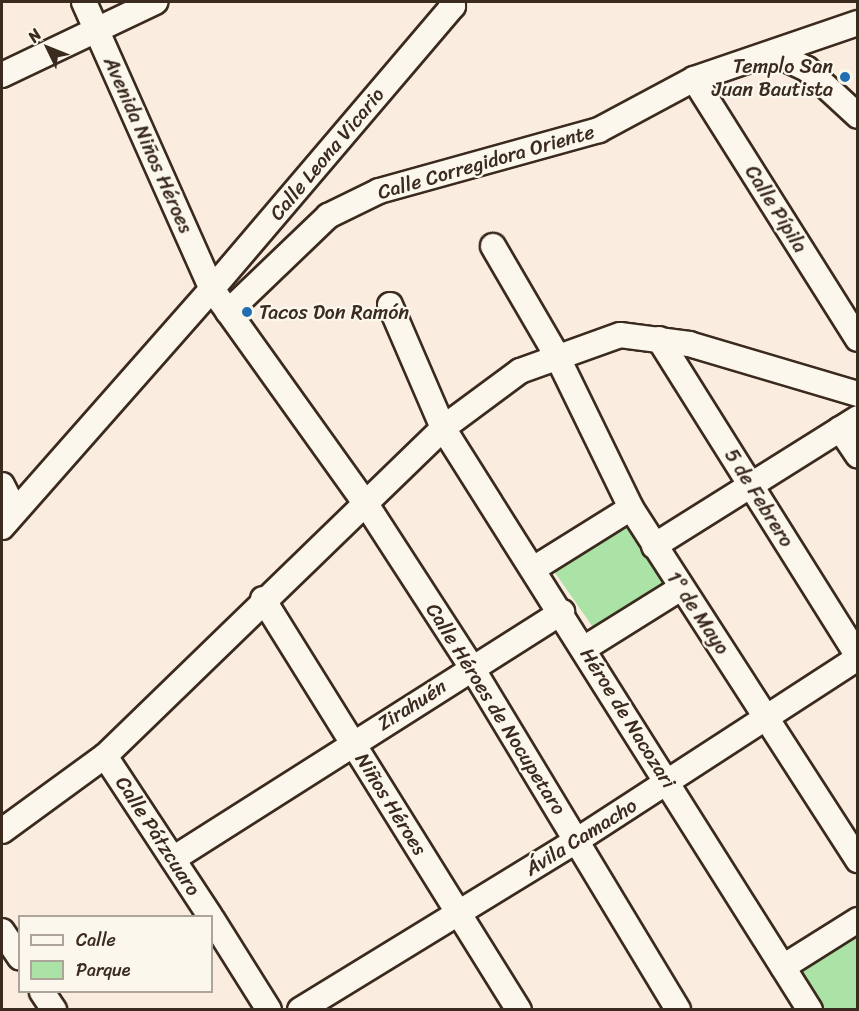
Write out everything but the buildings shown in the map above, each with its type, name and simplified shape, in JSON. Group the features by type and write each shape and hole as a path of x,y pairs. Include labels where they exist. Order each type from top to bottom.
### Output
{"street":[{"name":"Avenida Niños Héroes","path":"84,2 212,289"},
{"path":"2,75 96,27 155,2"},
{"name":"Calle Leona Vicario","path":"212,289 442,7"},
{"name":"Calle Corregidora Oriente","path":"228,312 328,216 379,191 599,130 694,79 775,54 856,24"},
{"path":"775,54 807,69 858,116"},
{"name":"Calle Pípila","path":"694,79 858,339"},
{"name":"1° de Mayo","path":"493,246 557,356 631,508 858,860"},
{"path":"8,519 212,289 366,504"},
{"name":"Héroe de Nacozari","path":"390,305 443,428 535,568 810,1010"},
{"path":"2,831 105,756 263,599 366,504 443,428 520,371 557,356 620,336 659,339 858,394"},
{"name":"5 de Febrero","path":"659,339 858,657"},
{"path":"654,546 849,423 858,456"},
{"path":"2,485 8,519"},
{"name":"Calle Héroes de Nocupetaro","path":"366,504 472,668 678,1010"},
{"path":"535,568 631,508"},
{"path":"585,648 681,588"},
{"name":"Niños Héroes","path":"263,599 519,1010"},
{"name":"Zirahuén","path":"173,859 352,742 562,612"},
{"name":"Ávila Camacho","path":"300,1010 458,910 576,841 768,718 858,657"},
{"name":"Calle Pátzcuaro","path":"105,756 209,915"},
{"path":"783,967 858,920"},
{"name":"Calle Pátzcuaro","path":"213,921 269,1010"},
{"path":"2,931 18,955"},
{"path":"43,993 54,1010"}],"green space":[{"path":"630,522 671,587 597,633 551,567"},
{"path":"857,929 857,1009 818,1009 793,970"}],"place":[{"name":"Templo San Juan Bautista","path":"845,77"},
{"name":"Tacos Don Ramón","path":"247,312"}]}
